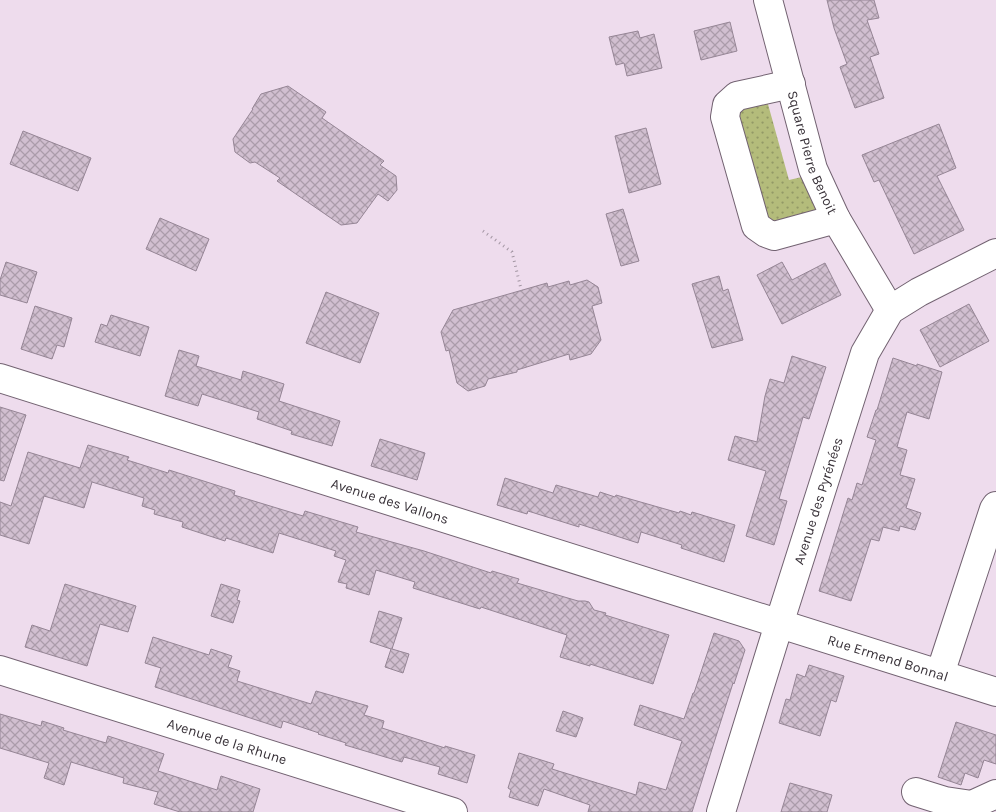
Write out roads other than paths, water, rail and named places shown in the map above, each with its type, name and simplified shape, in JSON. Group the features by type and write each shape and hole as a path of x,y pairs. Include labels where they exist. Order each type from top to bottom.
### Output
{"street":[{"name":"Square Pierre Benoit","path":"768,0 813,169 836,220 890,310"},
{"name":"Square Pierre Benoit","path":"791,84 737,96 727,105 725,116 756,226 774,236 836,220"},
{"name":"Avenue des Pyrénées","path":"721,812 865,353 890,310 919,292 996,253"},
{"name":"Avenue des Vallons","path":"0,378 779,624"},
{"path":"940,674 996,506"},
{"name":"Rue Ermend Bonnal","path":"779,624 996,691"},
{"name":"Avenue de la Rhune","path":"0,670 453,812"},
{"path":"916,792 945,801 972,805 996,794"}]}
